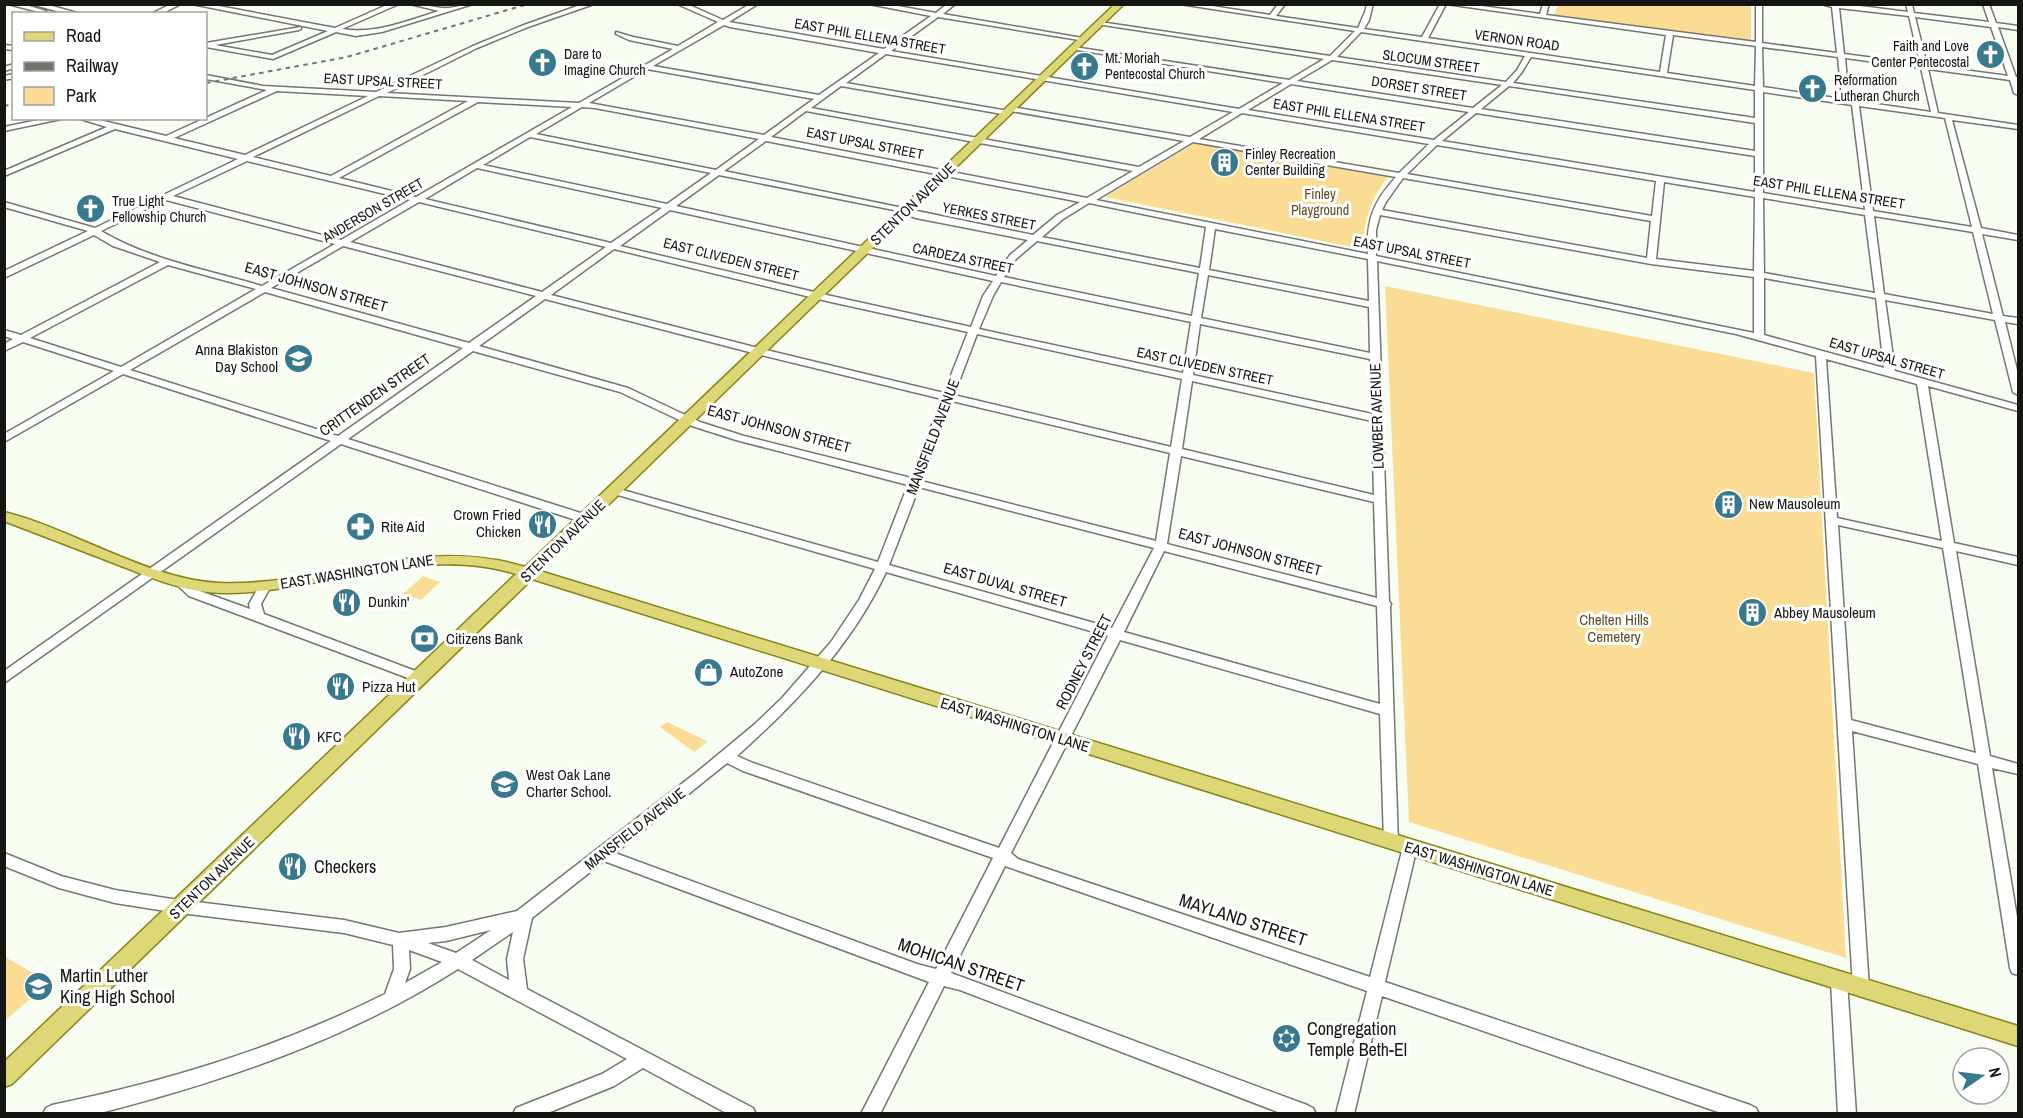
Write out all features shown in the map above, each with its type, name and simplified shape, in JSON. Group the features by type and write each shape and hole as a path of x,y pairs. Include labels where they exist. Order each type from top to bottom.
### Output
{"main road":[{"name":"STENTON AVENUE","path":"4,1077 1120,4"},
{"name":"EAST WASHINGTON LANE","path":"4,516 181,583 222,588 264,586 427,559 483,561 530,573 2019,1036"}],"street":[{"path":"11,4 46,12"},
{"path":"34,4 69,12"},
{"path":"159,12 178,4"},
{"path":"195,4 336,31 371,32 470,4"},
{"path":"224,4 309,21 314,26"},
{"path":"413,4 448,11"},
{"path":"4,275 491,40 591,4"},
{"name":"EAST PHIL ELLENA STREET","path":"680,4 722,23 1043,80 2019,237"},
{"name":"ANDERSON STREET","path":"4,439 755,4"},
{"path":"872,4 1085,39"},
{"name":"CRITTENDEN STREET","path":"4,678 952,4"},
{"name":"VERNON ROAD","path":"1183,4 2019,127"},
{"path":"1272,17 1282,4"},
{"name":"MANSFIELD AVENUE","path":"52,1113 133,1097 226,1070 322,1032 391,999 458,961 525,914 728,757 786,705 822,665 858,613 882,567 974,330 998,278 1013,257 1033,238 1088,201 1331,58 1359,30 1370,12 1370,4"},
{"path":"1424,40 1443,4"},
{"path":"1449,4 2016,79"},
{"path":"1542,16 1546,4"},
{"path":"1759,4 1759,336"},
{"path":"1825,4 2019,28"},
{"path":"1909,4 1935,115"},
{"path":"1986,4 2016,79 2019,93"},
{"path":"207,43 262,57 279,55 392,5"},
{"path":"1835,5 1841,56 1870,213 1890,373"},
{"path":"207,43 314,26 379,12"},
{"name":"SLOCUM STREET","path":"1100,24 1759,121"},
{"path":"618,33 631,39 680,48"},
{"path":"1663,75 1670,33"},
{"path":"217,42 279,55"},
{"name":"DORSET STREET","path":"1074,49 1759,154"},
{"name":"LOWBER AVENUE","path":"1391,842 1372,231 1377,212 1388,190 1400,175 1508,84 1529,55"},
{"path":"646,67 821,98"},
{"name":"EAST UPSAL STREET","path":"207,72 277,88"},
{"name":"EAST UPSAL STREET","path":"207,77 252,87 582,104 946,172 1759,336 2019,408"},
{"path":"840,84 1192,140 1654,219"},
{"path":"166,139 277,88"},
{"path":"333,178 478,99"},
{"path":"805,109 1141,170"},
{"path":"1948,117 2019,392"},
{"path":"4,129 52,120"},
{"name":"EAST CLIVEDEN STREET","path":"87,120 819,295 1378,420"},
{"path":"4,174 113,127"},
{"name":"YERKES STREET","path":"530,135 1373,305"},
{"name":"CARDEZA STREET","path":"477,166 1376,357"},
{"path":"1651,261 1660,179"},
{"path":"165,197 760,352 1380,500"},
{"name":"EAST JOHNSON STREET","path":"4,204 95,231 126,249 167,262 624,390 688,420 745,439 1385,604"},
{"path":"1377,212 1651,261 1759,274 2019,321"},
{"name":"RODNEY STREET","path":"870,1113 1118,634 1161,546 1211,225"},
{"path":"4,348 167,262"},
{"path":"4,333 586,519"},
{"path":"1821,353 1862,988"},
{"path":"1922,382 2019,968"},
{"name":"EAST DUVAL STREET","path":"615,491 1386,711"},
{"path":"1831,520 2019,561"},
{"path":"181,583 193,592 421,678"},
{"path":"258,616 255,604 264,586"},
{"path":"1845,724 2019,769"},
{"name":"MAYLAND STREET","path":"728,757 748,767 1002,855 1013,863 1750,1113"},
{"path":"1346,1113 1410,848"},
{"name":"MOHICAN STREET","path":"602,854 1306,1113"},
{"path":"4,859 32,872 89,891 124,899 292,916 349,925 400,939 458,961 747,1113"},
{"path":"519,994 515,959 525,914"},
{"name":"MANSFIELD AVENUE","path":"400,939 446,934 525,914"},
{"path":"391,999 402,969 400,939"},
{"path":"1839,981 1847,1113"},
{"path":"522,1113 608,1080 642,1059"}],"green space":[{"path":"1558,5 1751,5 1751,41 1554,15"},
{"name":"Finley Playground","path":"1195,143 1388,177 1369,211 1362,249 1105,197"},
{"name":"Chelten Hills Cemetery","path":"1385,286 1814,373 1846,958 1409,822"},
{"path":"423,576 440,582 421,600 403,594"},
{"path":"667,722 707,742 694,752 660,727"},
{"path":"5,957 49,982 5,1021"}],"railway":[{"path":"207,83 347,57 528,4"},
{"path":"4,106 12,104"}],"place":[{"name":"Faith and Love Center Pentecostal","path":"1990,54"},
{"name":"Dare to Imagine Church","path":"543,62"},
{"name":"Mt. Moriah Pentecostal Church","path":"1084,66"},
{"name":"Reformation Lutheran Church","path":"1813,88"},
{"name":"Finley Recreation Center Building","path":"1224,162"},
{"name":"True Light Fellowship Church","path":"91,209"},
{"name":"Anna Blakiston Day School","path":"299,359"},
{"name":"New Mausoleum","path":"1728,504"},
{"name":"Crown Fried Chicken","path":"542,524"},
{"name":"Rite Aid","path":"360,527"},
{"name":"Dunkin'","path":"347,602"},
{"name":"Abbey Mausoleum","path":"1753,613"},
{"name":"Citizens Bank","path":"425,639"},
{"name":"AutoZone","path":"709,672"},
{"name":"Pizza Hut","path":"341,687"},
{"name":"KFC","path":"296,737"},
{"name":"West Oak Lane Charter School.","path":"505,784"},
{"name":"Checkers","path":"293,867"},
{"name":"Martin Luther King High School","path":"39,986"},
{"name":"Congregation Temple Beth-El","path":"1286,1039"}]}
